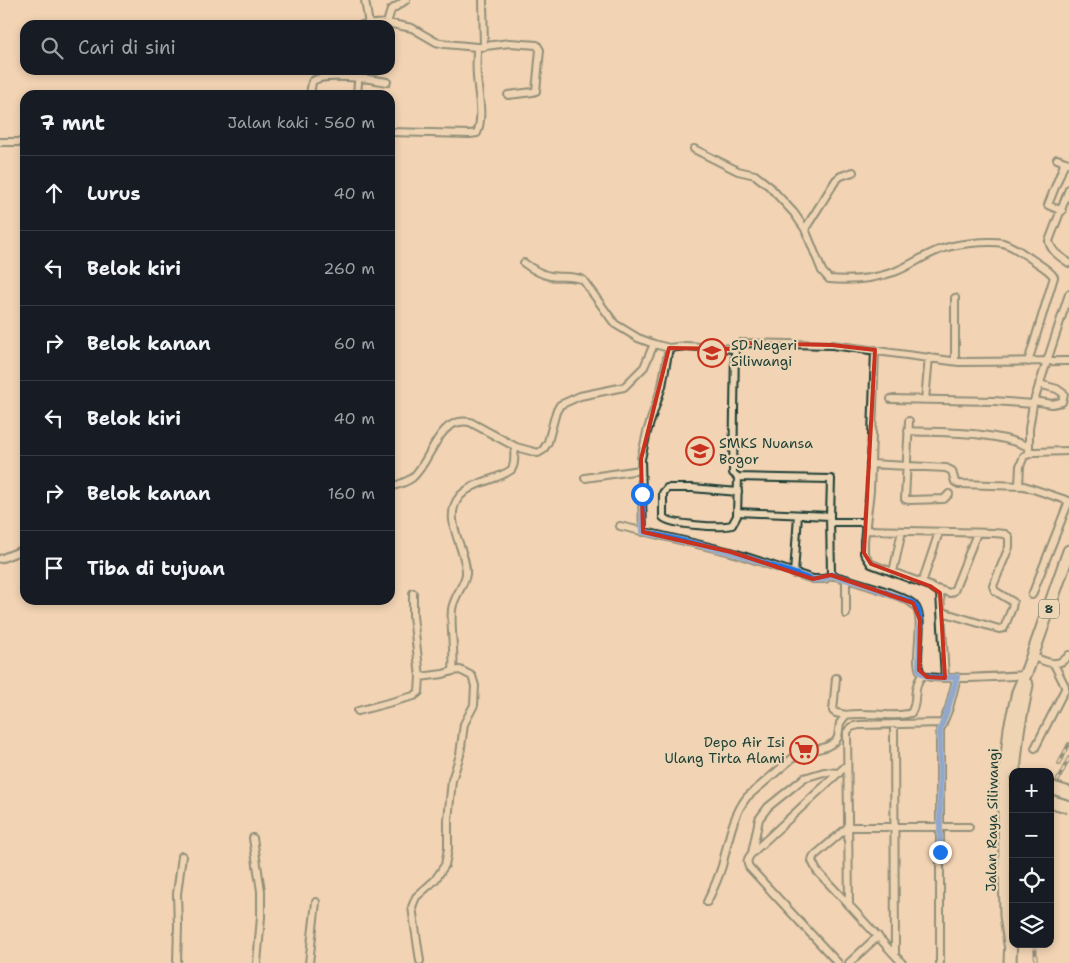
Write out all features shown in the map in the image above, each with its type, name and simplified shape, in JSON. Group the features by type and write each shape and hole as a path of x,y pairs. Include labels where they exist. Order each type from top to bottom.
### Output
{"highway":[{"name":"Jalan Raya Siliwangi","path":"1011,768 1012,716 1032,656 1065,575 1069,551"},
{"name":"Jalan Raya Siliwangi","path":"1012,768 1027,673"},
{"path":"1014,755 1021,768"},
{"path":"1054,788 1069,793"},
{"path":"1054,803 1069,807"},
{"name":"Jalan Raya Siliwangi","path":"1009,813 1006,916 1009,937"},
{"name":"Jalan Raya Siliwangi","path":"1010,948 1010,963"}],"street":[{"path":"365,0 368,20"},
{"path":"389,20 391,10 406,0"},
{"path":"395,132 477,133 480,108 476,73 483,0"},
{"path":"395,25 412,28 440,43 480,47 510,43 535,44 539,47 538,83 536,90 508,95"},
{"path":"310,90 314,79 350,75"},
{"path":"357,90 359,75"},
{"path":"362,75 386,82"},
{"path":"0,142 20,142"},
{"path":"694,149 738,171 755,175 761,180 791,209 805,229 824,274 832,280 881,276 902,268 937,250 949,247 998,242 1019,251 1054,277 1028,362"},
{"path":"1057,159 1067,163 1048,205 1062,210"},
{"path":"805,229 836,180 853,172"},
{"path":"1069,190 1049,244 1055,252 1069,263"},
{"path":"524,263 538,273 551,276 577,277 583,280 615,324 638,338 669,348 686,346 736,349"},
{"path":"1019,485 1021,461 1029,450 1029,422 1033,402 1066,316 1069,294"},
{"path":"955,298 955,361"},
{"path":"831,575 831,479 738,477 732,471 736,349 740,343 832,345 955,361 1069,361"},
{"path":"395,485 413,476 440,436 457,422 470,422 516,447 541,452 548,442 556,412 560,405 580,396 624,387 644,366 654,344"},
{"path":"643,532 640,470 644,445 662,386 669,348"},
{"path":"875,350 869,498 864,549 868,561 871,564 950,593 954,591 977,533"},
{"path":"925,400 929,357"},
{"path":"891,399 1056,404 1062,402 1064,394 1039,384"},
{"path":"909,421 905,496 907,500 944,499 949,494"},
{"path":"908,431 998,437 1013,440 1029,450 1069,451"},
{"path":"453,670 452,608 456,594 466,574 464,559 454,528 454,509 460,496 470,489 511,470 514,464 516,447"},
{"path":"870,464 949,468 952,471 955,482 962,485 1019,485 1069,501 1032,595"},
{"path":"585,478 640,470"},
{"path":"738,477 738,492 736,520 730,526 718,527 671,522 663,517 663,491 670,487 738,492"},
{"path":"737,512 798,514 866,522"},
{"path":"794,574 798,514"},
{"path":"620,526 731,552 794,574 818,580 825,579 831,575 913,603 918,610 920,620 919,670 922,675 927,677 945,678 1027,673"},
{"path":"865,530 1002,534 1010,539 1009,547 992,586 993,590 1013,602 1004,628 1001,629 942,612"},
{"path":"893,572 902,531"},
{"path":"922,583 939,532"},
{"path":"0,559 20,551"},
{"path":"846,579 846,614"},
{"path":"936,589 940,595 942,612 945,678"},
{"path":"358,710 417,695 419,692 420,677 413,616 413,593"},
{"path":"1032,656 1044,662 1054,664 1065,661 1069,656"},
{"path":"1035,748 1065,689 1054,664"},
{"path":"420,677 460,670 472,676 475,686 474,704 464,724 460,755 452,780 448,820 448,849 445,865 435,880 416,897 412,907 420,961"},
{"path":"836,678 833,710 836,713 902,715 911,713 914,708 916,682 922,675"},
{"path":"940,963 940,740 942,723 957,677"},
{"path":"847,714 853,726"},
{"path":"708,902 741,805 747,797 795,756 826,747 835,742 838,737 840,723 847,714"},
{"path":"849,905 846,735 849,729 853,726 942,723"},
{"path":"894,724 896,827 895,955"},
{"path":"838,963 749,868 748,859 752,853 847,765"},
{"path":"752,853 759,819 768,807 804,778 824,772 839,773"},
{"path":"902,963 817,871 812,861 813,857 848,826 969,827"},
{"path":"253,838 261,891 258,963"},
{"path":"177,963 178,926 176,894 182,856"},
{"path":"309,963 316,902"},
{"path":"849,963 878,936"}],"highlighted area":[{"path":"740,343 832,345 875,350 864,553 871,564 930,586 940,593 945,678 927,677 919,670 920,620 913,603 831,575 813,579 731,552 643,532 641,459 669,348 735,349"}],"railway":[{"path":"1059,764 1069,744"},
{"path":"1054,790 1069,758"},
{"path":"1035,948 1036,963"}],"place":[{"name":"SD Negeri Siliwangi","path":"712,353"},
{"name":"SMKS Nuansa Bogor","path":"700,451"},
{"name":"Depo Air Isi Ulang Tirta Alami","path":"804,750"}],"route":[{"path":"642,494 643,532 731,552 813,580 825,579 831,575 863,584 913,603 918,610 920,620 919,670 922,675 927,677 957,677 940,730 940,852"}]}
